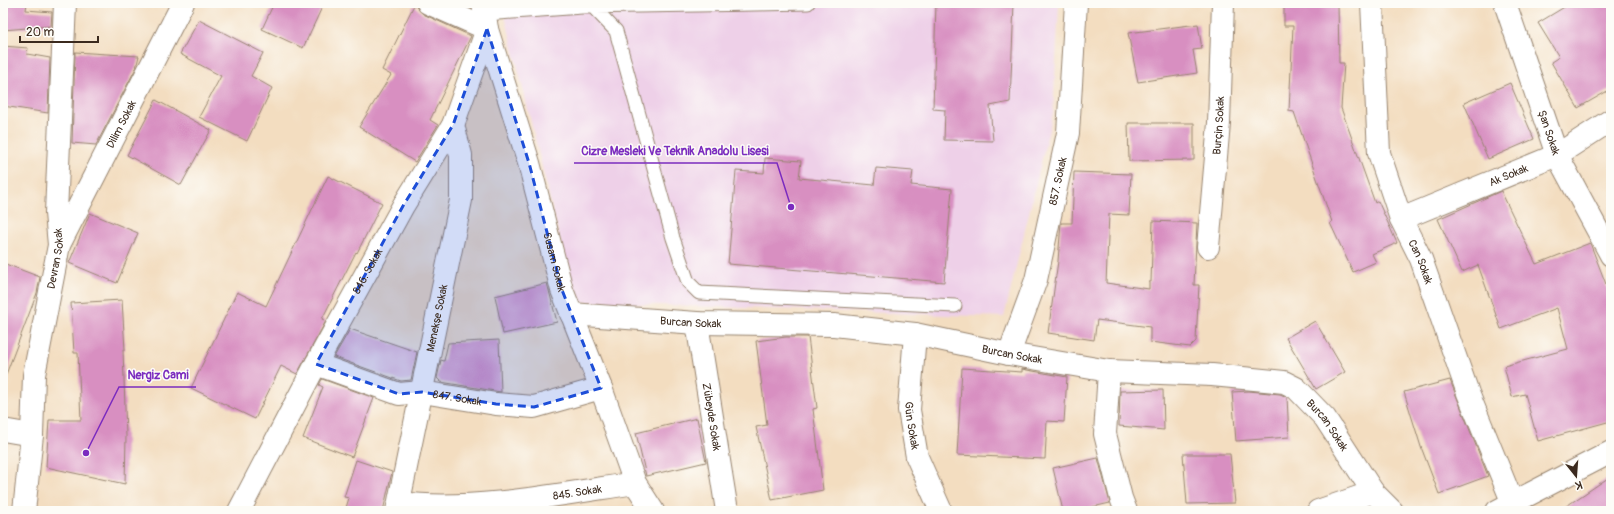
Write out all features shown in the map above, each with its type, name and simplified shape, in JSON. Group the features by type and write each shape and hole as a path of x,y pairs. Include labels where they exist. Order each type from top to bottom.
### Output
{"street":[{"name":"Devran Sokak","path":"24,511 32,435 34,375 59,245 56,213 65,3"},
{"name":"Dilim Sokak","path":"59,245 183,3"},
{"path":"428,3 485,15"},
{"name":"857. Sokak","path":"1009,354 1036,280 1068,133 1076,3"},
{"name":"Burçin Sokak","path":"1208,247 1219,123 1223,3"},
{"name":"Can Sokak","path":"1372,3 1379,153 1401,219 1421,259 1509,509"},
{"name":"Şan Sokak","path":"1505,3 1557,155 1611,255"},
{"name":"846. Sokak","path":"239,511 316,364 403,206 453,125 485,15"},
{"name":"Susam Sokak","path":"485,15 529,163 562,290 601,388 635,483 653,511"},
{"name":"Ak Sokak","path":"1401,219 1557,155 1611,120"},
{"name":"Menekşe Sokak","path":"398,507 461,200 461,155 453,125"},
{"name":"Burcan Sokak","path":"571,314 697,323 834,325 915,334 1009,354 1109,371 1212,375 1284,382 1296,388 1325,418 1373,492 1392,511"},
{"name":"Zübeyde Sokak","path":"697,323 727,511"},
{"name":"Gün Sokak","path":"915,334 909,410 917,457 941,511"},
{"name":"847. Sokak","path":"316,364 399,394 422,392 496,404 534,407 601,388"},
{"path":"1109,371 1105,434 1121,498 1126,511"},
{"path":"3,430 32,435"},
{"path":"1509,509 1611,452"},
{"name":"845. Sokak","path":"398,507 465,504 538,497 635,483"},
{"path":"1318,511 1373,492"}],"lane":[{"path":"485,15 594,7 808,3"},
{"path":"594,7 616,30 676,245 688,282 698,293 955,306"}],"highlighted area":[{"path":"487,29 529,163 562,290 601,388 534,407 496,404 422,392 399,394 316,364 403,206 453,125"}],"shaded area":[{"path":"502,3 1059,3 1053,113 1004,317 575,302"}],"building":[{"path":"3,3 27,3 26,10 52,12 51,26 3,30"},
{"path":"274,3 324,3 303,48 262,29"},
{"path":"936,3 1014,3 1010,102 990,106 993,141 944,140 945,110 933,109"},
{"path":"1284,3 1338,3 1339,63 1344,63 1341,108 1375,203 1378,201 1397,243 1372,254 1376,262 1353,272 1330,223 1332,222 1294,112 1289,111 1293,26 1284,26"},
{"path":"1571,3 1611,3 1611,89 1578,108 1551,62 1559,57 1538,23"},
{"path":"414,5 423,14 471,36 430,120 438,125 415,162 359,127 391,75 382,70"},
{"path":"199,20 263,53 251,76 272,88 247,141 199,117 221,76 180,54"},
{"path":"1198,24 1202,49 1193,50 1197,73 1138,82 1128,33"},
{"path":"3,46 28,48 27,54 50,58 48,113 3,106"},
{"path":"75,52 139,56 136,68 96,145 72,143"},
{"path":"1510,83 1534,139 1488,159 1464,103"},
{"path":"156,100 211,130 181,185 127,155"},
{"path":"1128,123 1194,123 1194,160 1129,161"},
{"path":"765,158 801,161 799,178 874,185 876,168 913,171 911,185 952,189 944,282 728,264 736,171 764,173"},
{"path":"1074,172 1131,174 1129,215 1109,214 1106,283 1149,289 1149,282 1151,282 1153,221 1197,223 1194,285 1199,285 1196,341 1190,347 1150,342 1150,327 1097,320 1094,340 1048,333 1058,261 1061,223 1072,223"},
{"path":"328,176 382,203 322,319 326,321 297,374 281,366 255,419 191,388 237,292 266,306"},
{"path":"1501,191 1536,264 1590,243 1611,297 1611,421 1538,441 1525,394 1512,397 1504,366 1568,349 1557,308 1501,329 1478,265 1462,272 1438,219"},
{"path":"90,213 138,233 117,283 69,263"},
{"path":"3,263 40,277 37,293 5,377 3,376"},
{"path":"547,283 557,322 503,334 495,296"},
{"path":"122,300 125,350 123,350 126,436 125,484 46,467 49,420 81,420 78,353 74,353 71,303"},
{"path":"1315,321 1345,372 1316,389 1286,338"},
{"path":"350,329 417,352 411,380 401,381 334,357"},
{"path":"786,337 808,337 817,408 813,409 823,490 772,500 756,427 767,425 756,341"},
{"path":"499,340 501,392 441,382 437,378 441,360 444,361 448,343"},
{"path":"962,368 1022,372 1022,369 1067,377 1064,422 1047,421 1045,459 957,455"},
{"path":"322,379 374,398 352,457 303,438 323,387 319,385"},
{"path":"1450,380 1488,476 1439,494 1421,447 1404,392"},
{"path":"1163,390 1164,430 1119,426 1120,391"},
{"path":"1249,391 1280,394 1287,397 1289,437 1236,441 1232,392"},
{"path":"697,418 706,462 646,476 636,433"},
{"path":"1183,454 1230,454 1235,503 1187,504"},
{"path":"1098,458 1110,503 1075,511 1063,511 1053,468"},
{"path":"356,460 392,472 383,511 345,511 349,498 344,497"},
{"path":"1611,476 1611,511 1559,511"}],"place":[{"name":"Cizre Mesleki Ve Teknik Anadolu Lisesi","path":"791,207"},
{"name":"Nergiz Cami","path":"86,453"}]}
